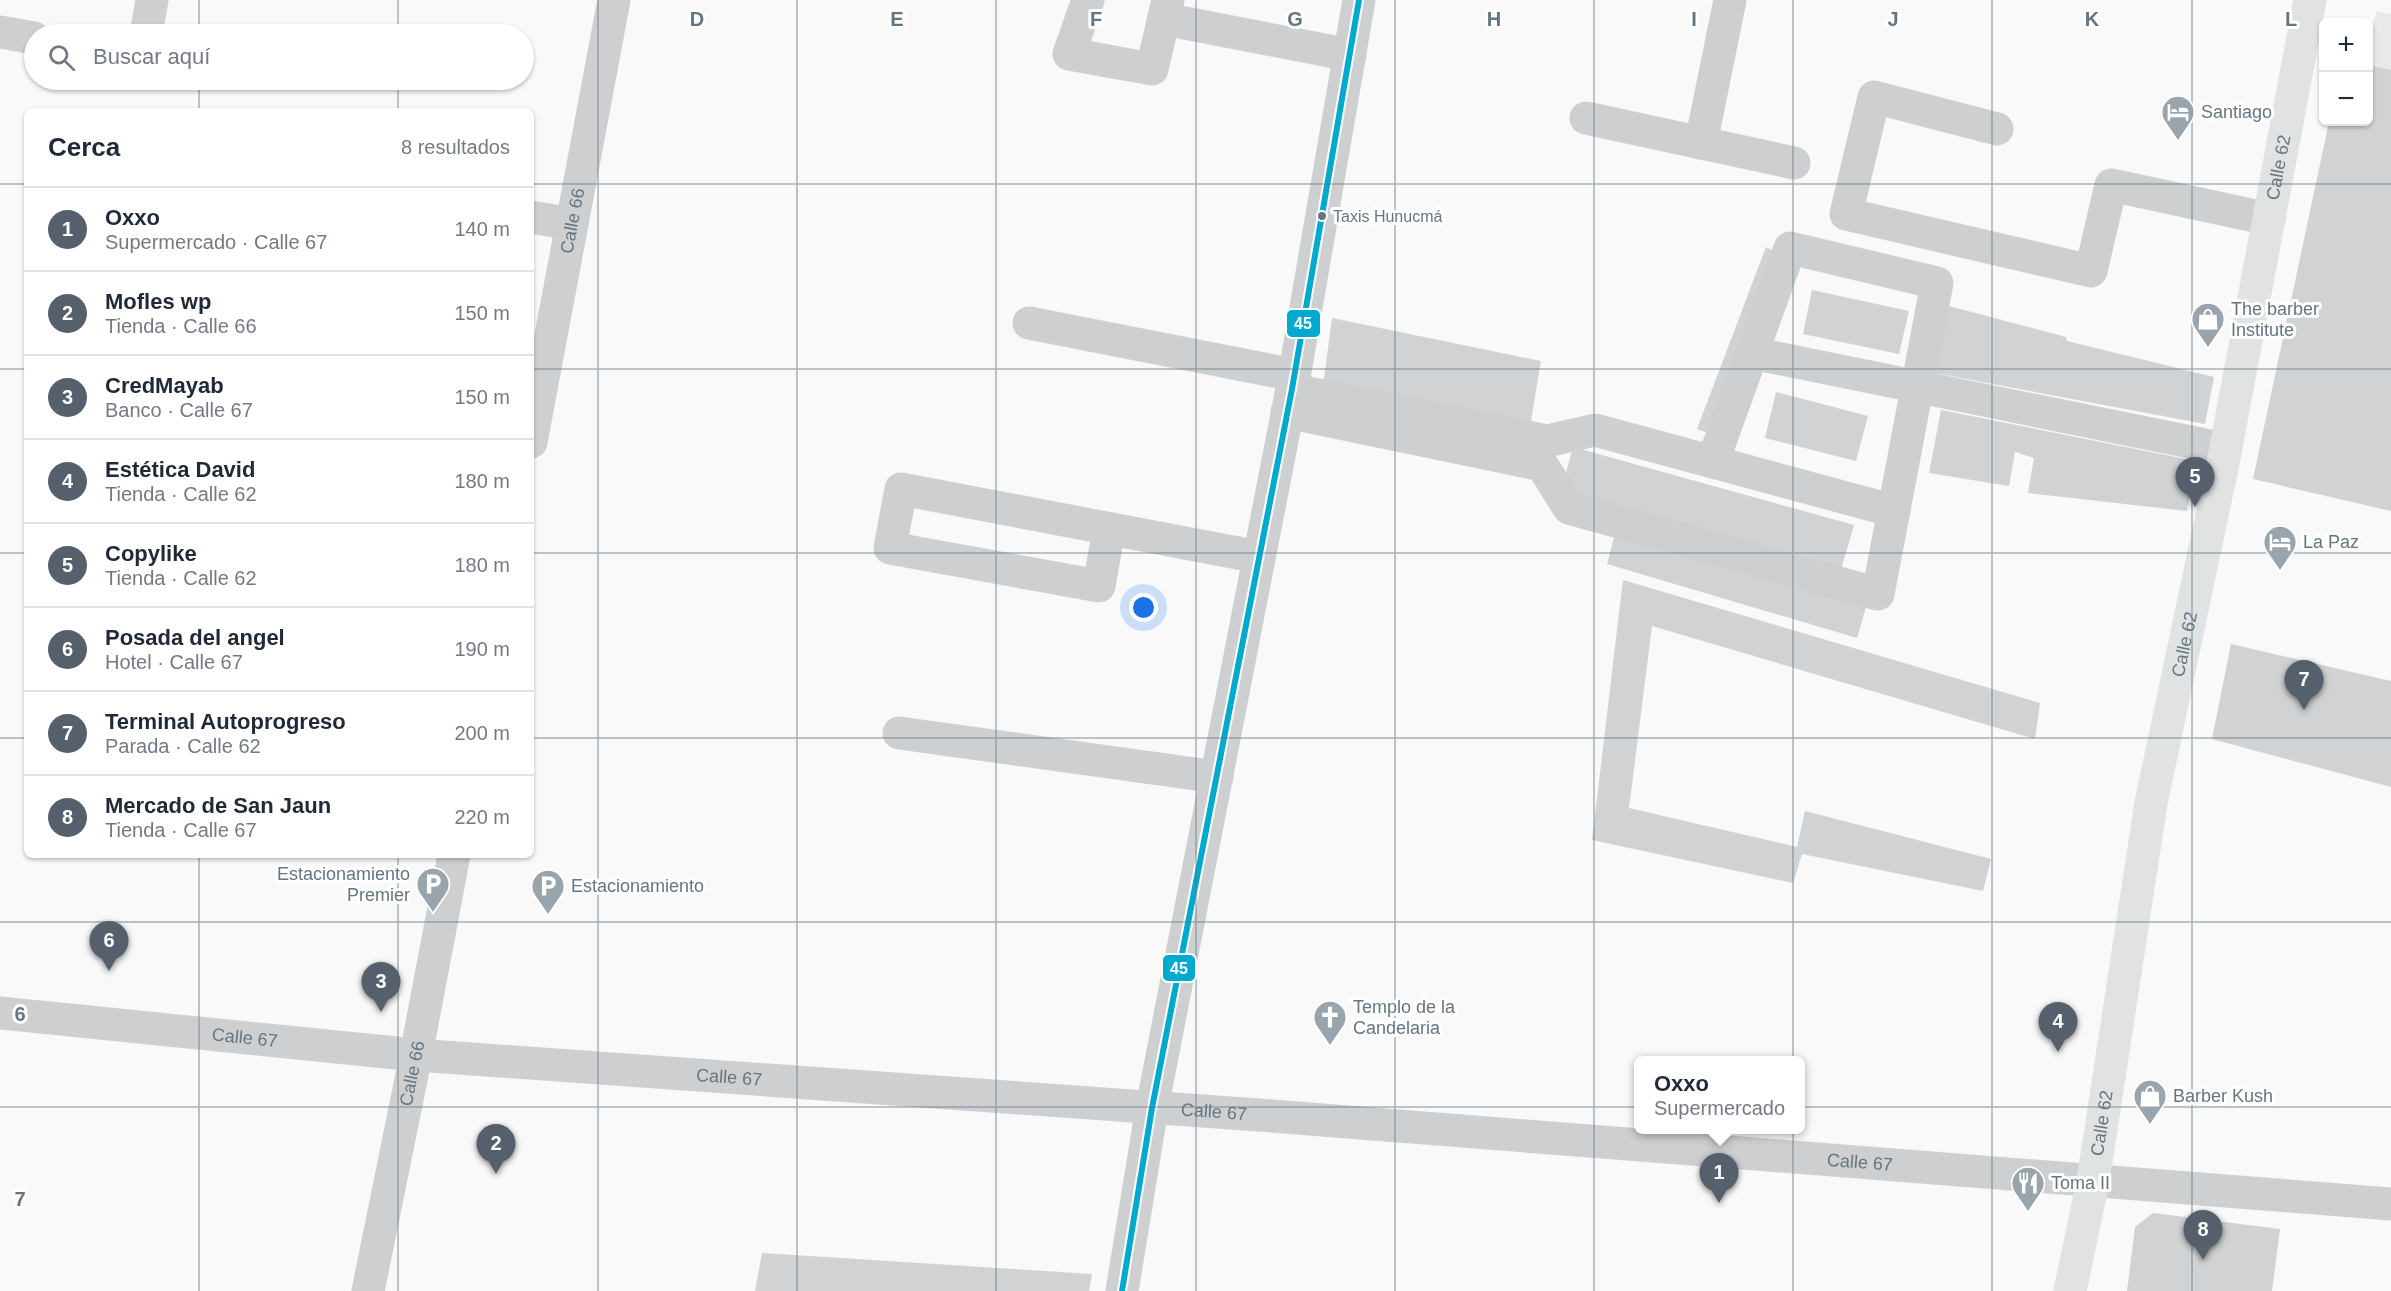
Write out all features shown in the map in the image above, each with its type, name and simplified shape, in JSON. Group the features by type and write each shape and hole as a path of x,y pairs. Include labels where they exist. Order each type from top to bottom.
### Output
{"main road":[{"name":"Calle 62","path":"2070,1291 2092,1181 2151,802 2225,449 2310,0"}],"street":[{"path":"148,24 152,0"},
{"name":"Calle 66","path":"534,426 614,0"},
{"path":"1088,0 1069,54 1152,69 1166,10 1350,55"},
{"path":"1122,1291 1152,1108 1291,392 1359,0"},
{"path":"1701,143 1730,0"},
{"path":"0,32 24,36"},
{"path":"1997,129 1874,97 1846,214 2091,271 2111,185 2269,219"},
{"path":"1586,118 1794,163"},
{"path":"534,218 572,225"},
{"path":"1545,453 1569,508 1878,594 1937,283 1790,248 1713,461"},
{"path":"1029,324 1291,392 1545,453 1594,429 1894,511"},
{"path":"1752,353 2225,449"},
{"path":"1109,528 1099,586 890,548 901,489 1109,528 1259,557"},
{"path":"899,733 1217,777"},
{"name":"Calle 66","path":"368,1291 453,858"},
{"name":"Calle 67","path":"0,1013 416,1055 1152,1108 2391,1204"}],"shaded area":[{"path":"2376,11 2391,14 2391,71 2373,68 2373,26"}],"building":[{"path":"2373,66 2391,70 2391,511 2253,479 2328,126 2373,126"},
{"path":"1766,247 1796,263 1729,441 1697,429"},
{"path":"1812,290 1909,311 1899,354 1803,334"},
{"path":"1926,300 2066,337 2067,341 2214,377 2205,424 1913,369"},
{"path":"1332,318 1541,361 1530,427 1323,386"},
{"path":"1776,392 1868,416 1856,461 1765,438"},
{"path":"1941,410 2196,461 2187,511 2028,493 2034,458 2015,452 2009,486 1929,473"},
{"path":"1573,447 1854,525 1839,577 1559,499"},
{"path":"1617,526 1869,597 1857,638 1607,564"},
{"path":"1623,580 2040,703 2035,739 1652,626 1629,808 1797,847 1805,811 1991,859 1983,891 1802,854 1793,883 1592,840"},
{"path":"2231,644 2391,681 2391,787 2212,739"},
{"path":"2153,1213 2280,1229 2272,1291 2127,1291 2135,1227"},
{"path":"762,1253 1092,1274 1089,1291 755,1291"}],"transit line":[{"name":"45","path":"1122,1291 1152,1108 1292,389 1359,0"}],"place":[{"name":"Santiago","path":"2178,141"},
{"name":"Taxis Hunucmá","path":"1322,216"},
{"name":"The barber Institute","path":"2208,348"},
{"name":"Copylike","path":"2195,507"},
{"name":"La Paz","path":"2280,571"},
{"name":"Terminal Autoprogreso","path":"2304,710"},
{"name":"Estacionamiento Premier","path":"433,913"},
{"name":"Estacionamiento","path":"548,915"},
{"name":"Posada del angel","path":"109,971"},
{"name":"CredMayab","path":"381,1012"},
{"name":"Templo de la Candelaria","path":"1330,1046"},
{"name":"Estética David","path":"2058,1052"},
{"name":"Barber Kush","path":"2150,1125"},
{"name":"Mofles wp","path":"496,1174"},
{"name":"Oxxo","path":"1719,1203"},
{"name":"Toma II","path":"2028,1212"},
{"name":"Mercado de San Jaun","path":"2203,1260"}]}
